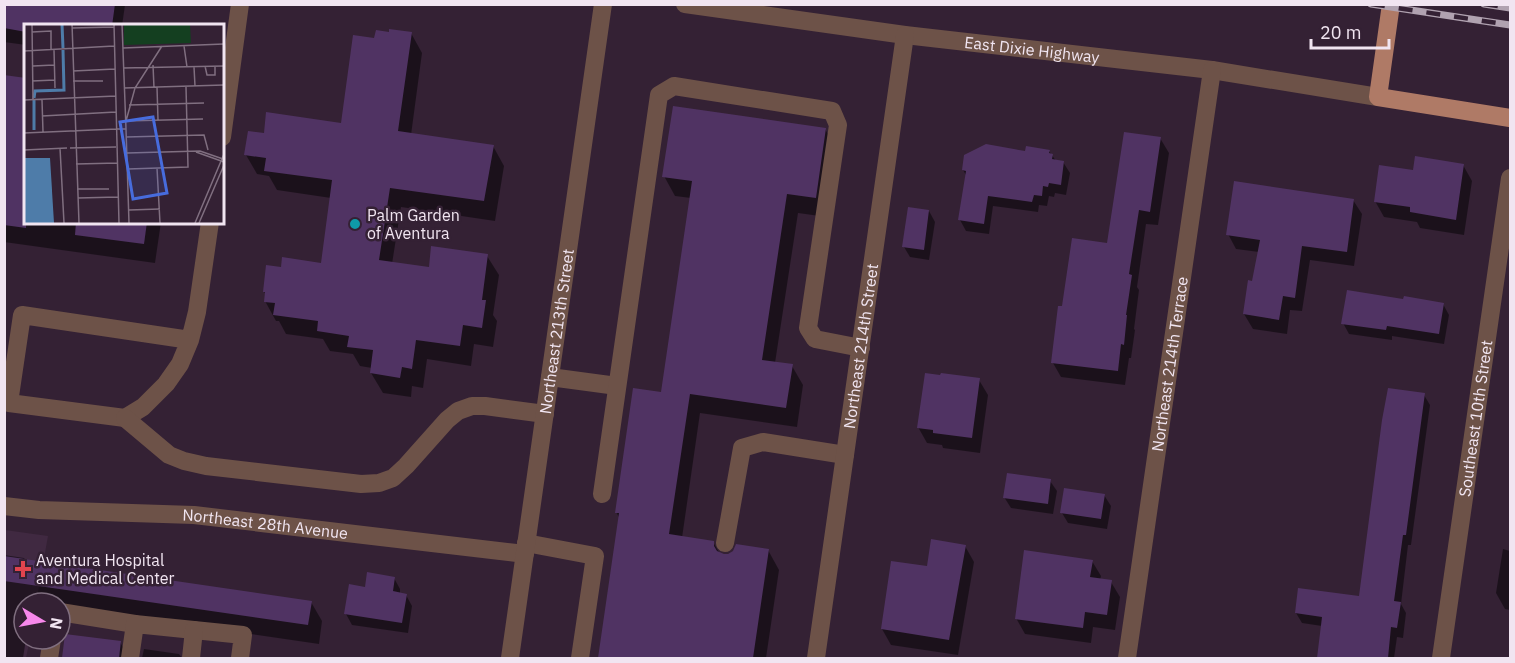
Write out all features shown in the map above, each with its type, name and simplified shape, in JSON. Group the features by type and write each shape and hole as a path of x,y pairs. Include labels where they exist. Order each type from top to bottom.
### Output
{"main road":[{"path":"1390,4 1378,97 1510,118"}],"street":[{"path":"224,122 240,4"},
{"name":"Northeast 213th Street","path":"510,658 603,4"},
{"name":"East Dixie Highway","path":"685,4 905,35 1212,70 1378,97"},
{"name":"Northeast 214th Street","path":"816,658 905,35"},
{"name":"Northeast 214th Terrace","path":"1127,658 1212,70"},
{"path":"602,494 659,95 674,86 832,111 838,125 808,328 815,339 861,348"},
{"name":"Southeast 10th Street","path":"1441,658 1505,256 1510,178"},
{"path":"125,418 143,407 166,384 180,364 190,340 199,303 210,224"},
{"path":"190,340 22,315 9,404 125,418 170,455 184,461 206,466 361,484 379,483 393,478 458,411 478,406 545,414"},
{"path":"550,377 618,386"},
{"path":"725,543 742,448 764,442 845,454"},
{"name":"Northeast 28th Avenue","path":"4,506 39,510 194,515 595,556 580,658"},
{"path":"72,614 135,624 243,635 240,658"},
{"path":"130,658 135,624"},
{"path":"191,658 194,630"}],"shaded area":[{"name":"Aventura Hospital and Medical Center","path":"5,530 48,536 38,591 12,591 12,651 27,651 26,658 5,658"}],"building":[{"path":"4,4 115,4 112,24 24,24 24,32 4,28"},
{"name":"Palm Garden of Aventura","path":"389,29 412,32 398,131 494,145 484,201 390,188 379,260 429,267 431,246 488,254 482,300 486,300 482,328 463,325 460,346 416,340 412,369 402,367 400,378 370,373 373,350 347,347 349,336 317,331 318,321 273,315 275,303 264,302 266,265 281,267 282,257 321,263 332,180 264,171 266,158 244,155 248,131 264,133 266,112 341,123 353,35 374,38 376,30 389,32"},
{"path":"4,75 24,78 24,224 26,228 4,225"},
{"path":"673,106 826,128 816,198 787,194 762,360 793,364 786,408 690,394 669,534 714,541 717,551 724,554 733,551 736,544 769,549 753,658 598,658 619,513 615,513 633,388 661,392 692,181 662,177"},
{"path":"1124,132 1161,137 1150,212 1139,210 1129,274 1132,275 1124,345 1121,344 1118,371 1051,363 1058,306 1062,306 1072,238 1107,243"},
{"path":"986,144 1025,151 1026,146 1050,150 1049,153 1053,154 1052,159 1064,161 1061,185 1049,183 1048,187 1043,186 1042,196 1034,195 1032,202 988,196 984,224 958,220 966,171 962,170 964,155"},
{"path":"1415,156 1464,164 1456,220 1410,212 1410,207 1374,202 1379,165 1413,170"},
{"path":"1234,181 1354,199 1347,252 1302,246 1295,298 1283,296 1279,320 1243,314 1248,280 1252,281 1260,240 1226,235"},
{"path":"908,207 929,210 924,250 902,247"},
{"path":"76,224 147,224 144,244 75,235"},
{"path":"1347,290 1444,303 1439,334 1387,326 1386,330 1341,324"},
{"path":"925,373 980,378 972,438 933,433 933,430 917,428"},
{"path":"1388,388 1425,393 1406,535 1403,535 1394,601 1401,602 1397,628 1391,627 1388,658 1317,658 1322,617 1295,613 1298,588 1359,596"},
{"path":"1007,473 1051,479 1048,504 1003,498"},
{"path":"1064,488 1105,494 1101,519 1060,513"},
{"path":"931,539 966,545 949,640 881,629 891,561 927,566"},
{"path":"1024,550 1093,560 1090,577 1112,580 1107,615 1085,612 1083,628 1015,619"},
{"path":"4,556 312,601 308,625 4,581"},
{"path":"367,572 395,577 393,591 407,594 402,623 344,614 349,584 365,587"},
{"path":"72,635 121,641 119,658 62,658 63,651 72,651"}],"railway":[{"path":"1371,4 1510,25"},
{"path":"1484,4 1510,8"}],"place":[{"name":"Palm Garden of Aventura","path":"355,224"},
{"name":"Aventura Hospital and Medical Center","path":"23,569"}]}
